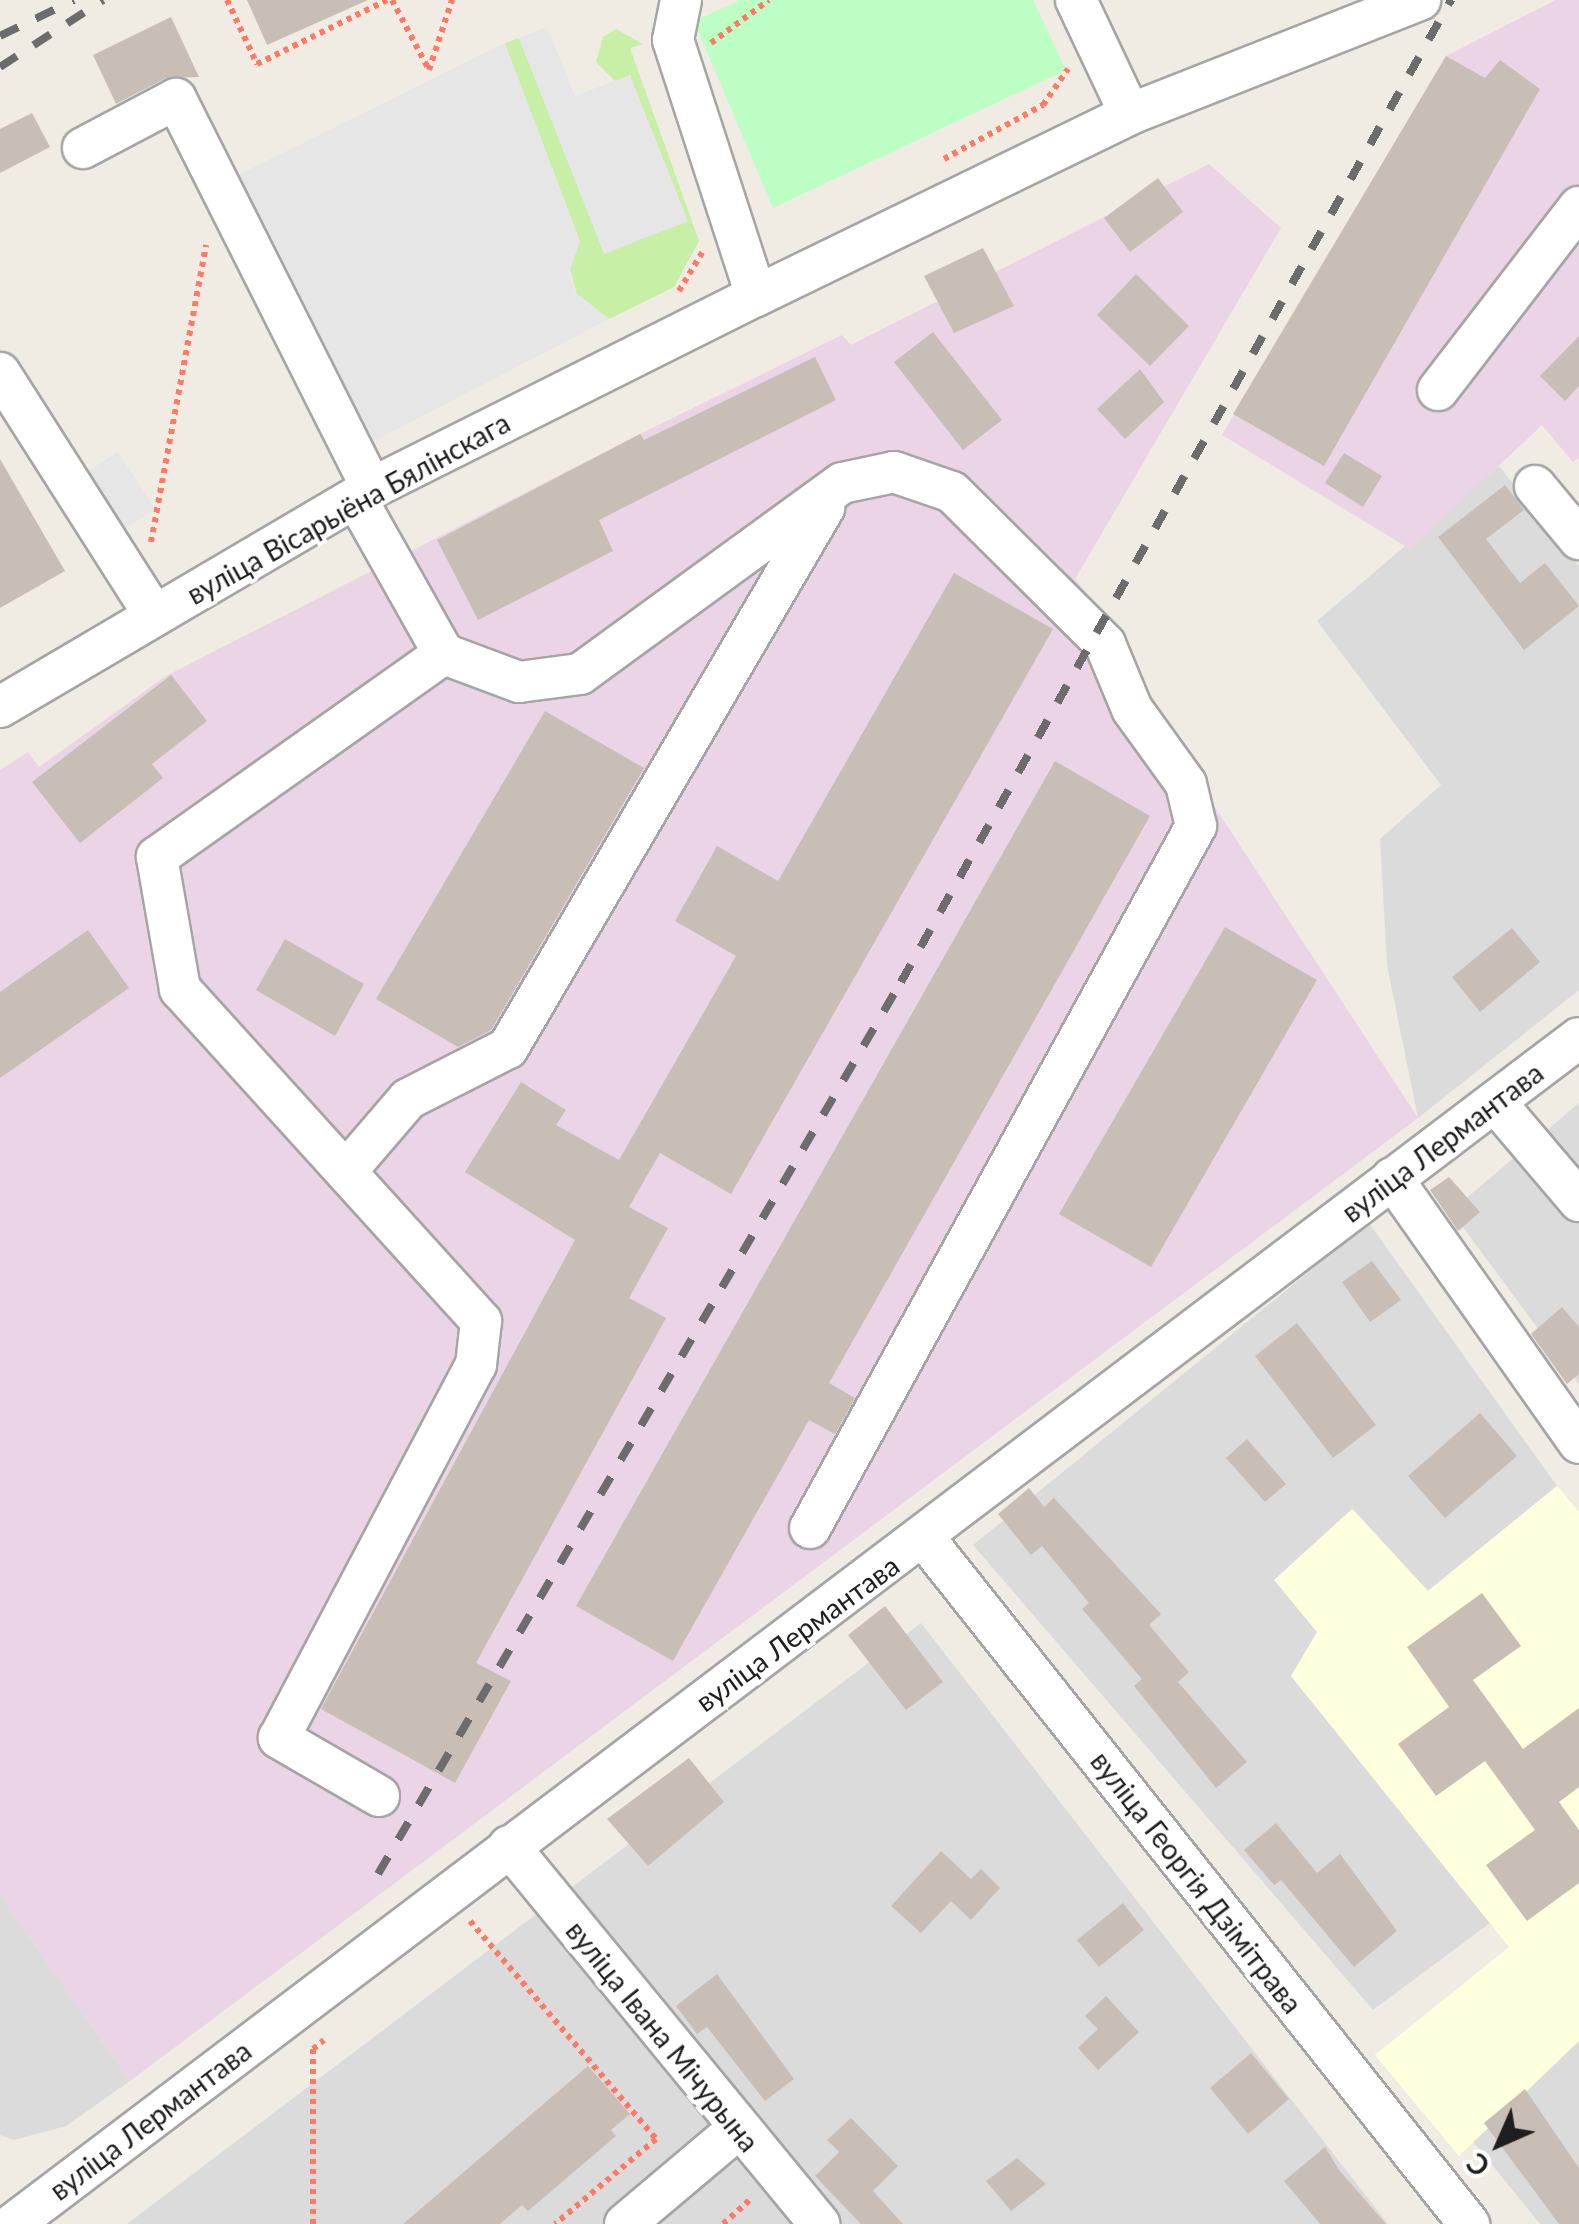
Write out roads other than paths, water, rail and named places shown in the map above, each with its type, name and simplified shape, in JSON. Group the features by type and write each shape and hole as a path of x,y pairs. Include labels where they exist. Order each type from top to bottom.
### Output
{"street":[{"path":"681,0 673,40 751,279"},
{"path":"1076,0 1130,114"},
{"name":"вуліца Вісарыёна Бялінскага","path":"0,707 364,493 751,279 1130,114 1420,0"},
{"path":"83,148 176,99 444,654 519,682 580,674 835,488 894,472 952,492 1104,644 1132,709 1186,784 1196,826 810,1528"},
{"path":"1438,390 1579,207"},
{"path":"0,373 154,615"},
{"path":"1536,486 1579,540"},
{"path":"348,1169 408,1099 508,1048 835,488"},
{"path":"380,1796 279,1738 476,1364 481,1321 348,1169 180,989 156,857 444,654"},
{"name":"вуліца Лермантава","path":"13,2224 455,1913 509,1846 924,1539 1579,1038"},
{"path":"1495,1102 1579,1202"},
{"path":"1392,1178 1579,1443"},
{"name":"вуліца Георгія Дзімітрава","path":"924,1539 1469,2224"},
{"name":"вуліца Івана Мічурына","path":"509,1846 820,2224"},
{"path":"625,2224 738,2129"}],"railway":[{"path":"0,36 74,0"},
{"path":"0,67 103,0"},
{"path":"378,1874 901,982 1451,0"}]}
